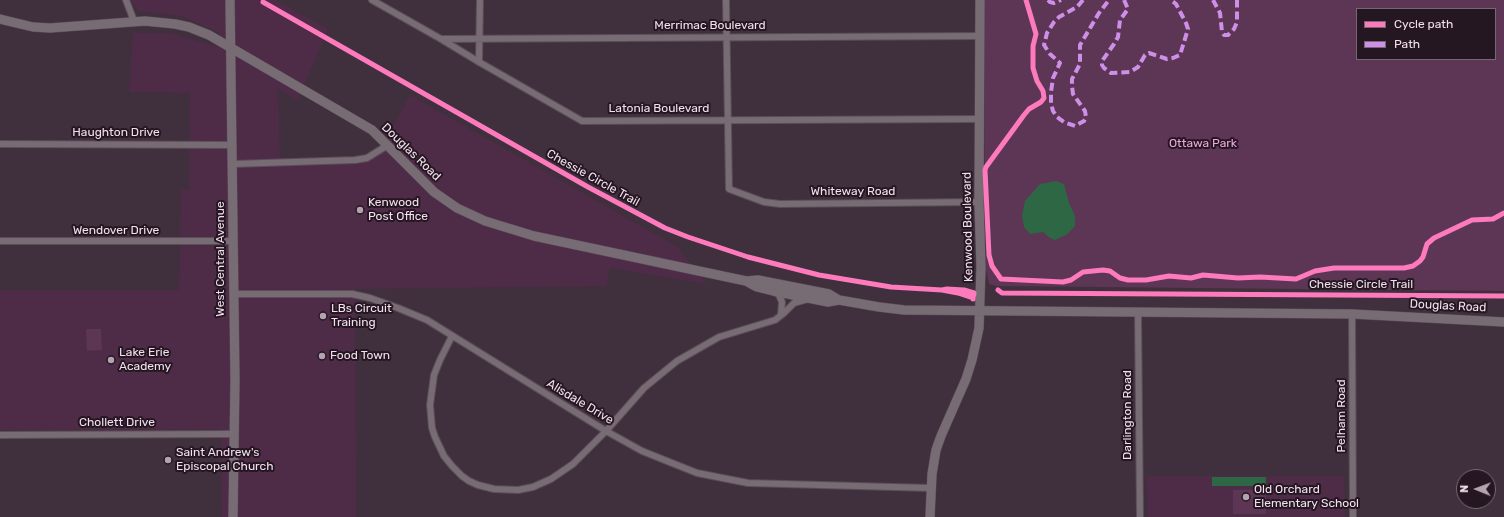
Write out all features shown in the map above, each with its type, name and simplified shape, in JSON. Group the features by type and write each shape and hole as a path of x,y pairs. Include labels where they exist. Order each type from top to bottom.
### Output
{"street":[{"path":"126,0 134,21"},
{"name":"West Central Avenue","path":"230,0 233,145 233,517"},
{"name":"Latonia Boulevard","path":"372,0 582,121 979,119"},
{"path":"479,62 480,0"},
{"path":"726,0 727,120"},
{"name":"Kenwood Boulevard","path":"930,517 930,488 934,459 941,436 966,379 972,360 981,312 979,202 980,0"},
{"name":"Douglas Road","path":"0,19 33,27 50,28 134,21 182,25 209,35 372,130 434,192 463,211 485,221 534,236 746,281 757,287 810,299 828,302 839,300 893,309 981,312 1352,314 1504,322"},
{"name":"Merrimac Boulevard","path":"441,39 980,36"},
{"name":"Whiteway Road","path":"727,120 729,189 764,202 780,204 979,202"},
{"name":"Haughton Drive","path":"0,144 233,145"},
{"path":"233,164 355,160 367,158 388,145"},
{"name":"Wendover Drive","path":"0,241 233,241"},
{"name":"Douglas Road","path":"746,281 758,280 772,282 829,294 839,300"},
{"path":"774,291 779,295 782,302 780,317"},
{"name":"Alisdale Drive","path":"233,294 352,294 370,298 427,320 642,451 697,473 748,483 930,488"},
{"path":"452,336 434,375 430,405 435,437 444,456 462,476 469,481 486,487 511,491 533,487 560,473 573,464 644,388 677,361 719,337 769,322 780,317 794,303 810,299"},
{"name":"Darlington Road","path":"1138,312 1140,517"},
{"name":"Pelham Road","path":"1352,314 1353,517"},
{"name":"Chollett Drive","path":"0,435 233,434"}],"shaded area":[{"path":"131,0 275,0 328,29 298,100 278,89 280,158 377,157 410,95 676,246 707,284 610,268 606,286 355,289 356,517 222,517 221,429 0,430 0,290 179,290 181,189 189,190 190,93 129,92 133,33 169,33 219,47 220,33 182,16 138,11"},
{"path":"1056,181 1064,184 1069,203 1075,216 1075,226 1066,235 1055,240 1043,232 1030,234 1024,227 1022,215 1025,201 1040,184"},
{"name":"Old Orchard Elementary School","path":"1147,476 1344,476 1345,517 1148,517"},
{"path":"1212,477 1266,477 1266,486 1212,486"}],"green space":[{"name":"Ottawa Park","path":"984,0 1504,0 1504,291 996,286 989,284 986,270"},
{"path":"86,329 101,329 102,350 87,351"},
{"path":"1266,489 1266,514 1233,514 1233,490"}],"marked path":[{"path":"1048,0 1054,3 1061,0"},
{"path":"1083,0 1077,7 1059,17 1054,22 1047,33 1044,45 1050,54 1060,63 1053,78 1051,92 1053,111 1057,117 1064,122 1075,126 1084,121 1086,117 1085,111 1073,94 1072,86 1072,79 1080,64 1080,45 1099,13 1109,0"},
{"path":"1124,0 1128,9 1120,20 1118,37 1102,61 1104,68 1111,73 1130,72 1138,67 1145,55 1149,53 1167,59 1180,55 1188,29 1176,4 1171,0"},
{"path":"1213,0 1220,13 1222,32 1224,35 1228,35 1234,29 1237,22 1237,0"}],"cycle path":[{"name":"Chessie Circle Trail","path":"1026,0 1036,34 1033,46 1033,68 1037,81 1043,91 1044,98 1041,102 1029,109 1024,115 985,170 989,255 992,266 1001,279 1063,282 1071,280 1083,272 1103,270 1110,271 1120,278 1128,280 1146,280 1169,276 1191,278 1203,275 1238,278 1260,277 1296,279 1315,271 1334,268 1404,268 1413,266 1420,261 1423,257 1427,244 1434,238 1472,220 1493,219 1504,213"},
{"name":"Chessie Circle Trail","path":"263,2 588,187 665,228 748,257 819,275 891,287 942,290"},
{"path":"973,298 942,290 964,290 974,293 973,299"},
{"name":"Chessie Circle Trail","path":"998,290 1002,293 1504,296"}],"place":[{"name":"Kenwood Post Office","path":"360,210"},
{"name":"LBs Circuit Training","path":"323,316"},
{"name":"Food Town","path":"322,356"},
{"name":"Lake Erie Academy","path":"111,360"},
{"name":"Saint Andrew's Episcopal Church","path":"168,460"},
{"name":"Old Orchard Elementary School","path":"1246,497"}]}
